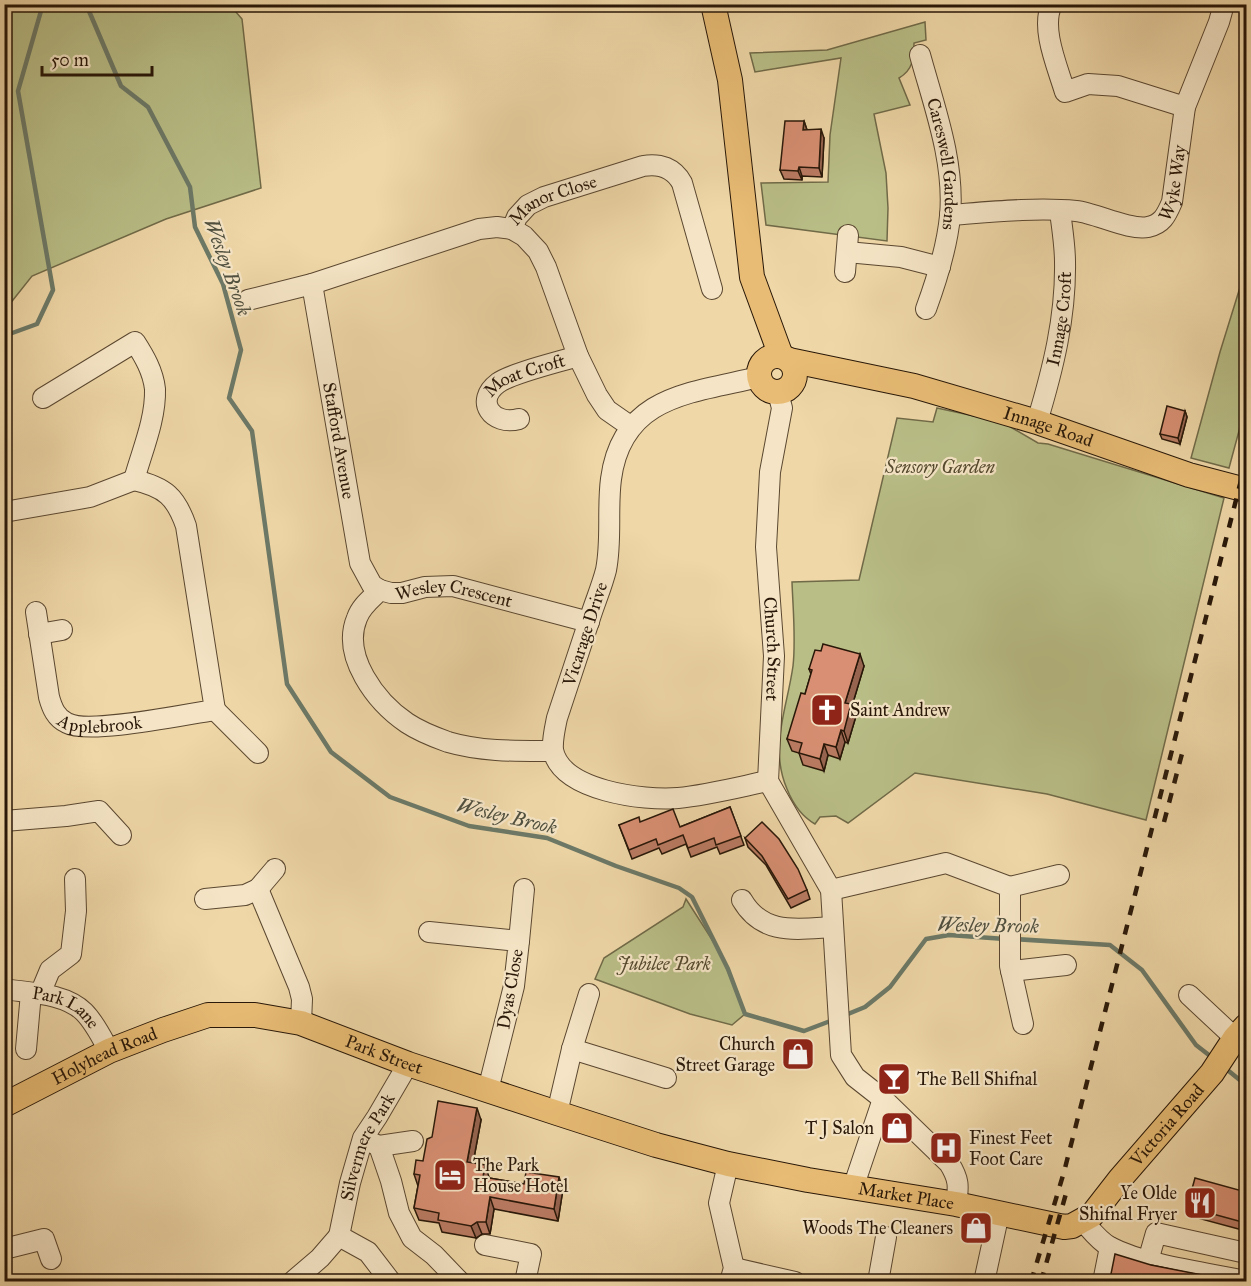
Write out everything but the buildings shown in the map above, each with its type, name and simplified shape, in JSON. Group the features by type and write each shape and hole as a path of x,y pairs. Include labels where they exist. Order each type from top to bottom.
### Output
{"main road":[{"path":"713,4 730,81 752,277 786,372 769,391 763,386 759,377"},
{"name":"Innage Road","path":"786,372 848,374 914,386 1037,422 1189,475 1246,490"},
{"name":"Park Street","path":"208,1015 255,1015 301,1023 408,1064 656,1145 728,1164"},
{"name":"Holyhead Road","path":"4,1105 109,1052 208,1015"},
{"name":"Victoria Road","path":"1083,1221 1092,1215 1234,1044"},
{"name":"Market Place","path":"728,1164 853,1188 893,1192 1064,1227 1083,1221"}],"street":[{"path":"1052,4 1048,12 1047,27 1065,92 1088,84 1118,86 1185,107"},
{"name":"Wyke Way","path":"950,215 1005,211 1060,211 1090,214 1130,226 1144,228 1157,225 1166,217 1172,202 1185,107 1220,22 1224,4"},
{"name":"Careswell Gardens","path":"918,68 949,169 950,215 946,243 926,309"},
{"name":"Manor Close","path":"630,426 607,410 597,395 578,356 538,250 512,230 517,217 528,205 544,197 643,166 664,166 678,175 682,183 712,289"},
{"name":"Innage Croft","path":"1037,422 1055,360 1062,318 1065,261 1060,211"},
{"path":"248,300 312,284 479,229 497,227 512,230"},
{"path":"845,272 847,243 940,267"},
{"name":"Stafford Avenue","path":"312,284 360,563 372,585 380,590"},
{"path":"43,398 135,342 151,373 155,389 153,413 134,480"},
{"name":"Moat Croft","path":"519,419 505,421 493,416 490,412 488,397 496,384 578,356"},
{"name":"Church Street","path":"768,781 774,656 766,547 770,472 786,372"},
{"name":"Vicarage Drive","path":"554,751 557,718 606,571 610,478 619,446 630,426 648,410 667,400 759,377"},
{"path":"4,512 90,497 134,480 151,484 169,494 180,509 186,526 215,710 258,753"},
{"name":"Wesley Crescent","path":"554,751 501,750 450,742 425,733 407,723 392,711 366,678 353,645 357,618 363,607 380,590 402,593 425,587 453,586 589,622"},
{"name":"Applebrook","path":"36,612 49,697 53,710 68,724 94,728 215,710"},
{"path":"39,634 62,630"},
{"path":"554,751 560,765 573,778 632,796 676,798 768,781 831,890 841,1055 855,1077 883,1099 949,1163 956,1174 959,1188 956,1204"},
{"path":"4,821 99,811 121,835"},
{"path":"831,890 946,863 1010,888 1059,875"},
{"path":"205,899 245,895 258,889 275,869"},
{"path":"26,1049 36,993 50,970 76,953 75,879"},
{"path":"1010,888 1011,971 1023,1024"},
{"path":"258,889 299,987 302,999 301,1023"},
{"path":"519,941 524,889"},
{"path":"741,900 756,918 779,928 833,927"},
{"name":"Dyas Close","path":"429,932 519,941 514,986 488,1090"},
{"path":"1011,971 1066,965"},
{"name":"Park Lane","path":"4,989 63,999 78,1006 93,1023 109,1052"},
{"path":"557,1113 572,1049 589,994"},
{"path":"1189,995 1234,1044"},
{"path":"572,1049 666,1078"},
{"name":"Silvermere Park","path":"292,1281 320,1258 339,1236 353,1172 371,1142 377,1117 408,1064"},
{"path":"853,1188 883,1099"},
{"path":"413,1141 371,1142 391,1181 399,1213 412,1238 434,1255 460,1281"},
{"path":"728,1164 719,1203 732,1275 795,1281"},
{"path":"984,1281 999,1213"},
{"path":"1083,1221 1099,1239 1110,1247 1148,1261 1246,1281"},
{"path":"1148,1261 1156,1233 1246,1253"},
{"path":"339,1236 368,1252 391,1281"},
{"path":"878,1281 886,1237"},
{"path":"4,1249 44,1239 51,1259"},
{"path":"485,1245 531,1254 525,1281"},
{"path":"1103,1281 1110,1247"}],"green space":[{"path":"5,4 230,5 242,19 261,188 166,219 32,276 5,310"},
{"path":"925,22 926,40 914,43 912,63 904,75 899,78 910,105 874,114 886,173 887,241 766,225 761,183 828,182 830,135 841,58 755,72 750,53 827,50"},
{"path":"1246,268 1246,405 1229,468 1191,458"},
{"name":"Sensory Garden","path":"937,408 1002,422 1038,443 1048,444 1224,498 1146,820 1047,794 915,773 848,823 836,816 820,817 815,824 798,809 792,800 782,773 779,743 794,656 792,582 859,580 897,418 933,422"},
{"name":"Jubilee Park","path":"686,899 720,952 745,1014 732,1025 690,1014 595,979 604,958 683,907"}],"waterway":[{"path":"4,336 37,324 53,290 18,91 43,4"},
{"name":"Wesley Brook","path":"86,4 121,86 148,107 190,187 195,227 223,284 241,350 229,398 252,431 287,684 331,752 390,797 469,826 547,838 679,888 692,897 728,969 745,1014 804,1031 833,1020"},
{"name":"Wesley Brook","path":"843,1016 865,1007 890,987 926,939 949,935 1005,939"},
{"name":"Wesley Brook","path":"1014,939 1110,945 1142,970 1196,1045 1214,1059"},
{"name":"Wesley Brook","path":"1225,1068 1246,1085"}],"railway":[{"path":"1031,1282 1064,1172 1246,461"},
{"path":"1164,822 1184,746"},
{"path":"1041,1282 1067,1190"}],"place":[{"name":"Saint Andrew","path":"827,710"},
{"name":"Church Street Garage","path":"798,1054"},
{"name":"The Bell Shifnal","path":"894,1079"},
{"name":"T J Salon","path":"897,1128"},
{"name":"Finest Feet Foot Care","path":"946,1148"},
{"name":"The Park House Hotel","path":"450,1175"},
{"name":"Ye Olde Shifnal Fryer","path":"1200,1203"},
{"name":"Woods The Cleaners","path":"976,1228"}]}
